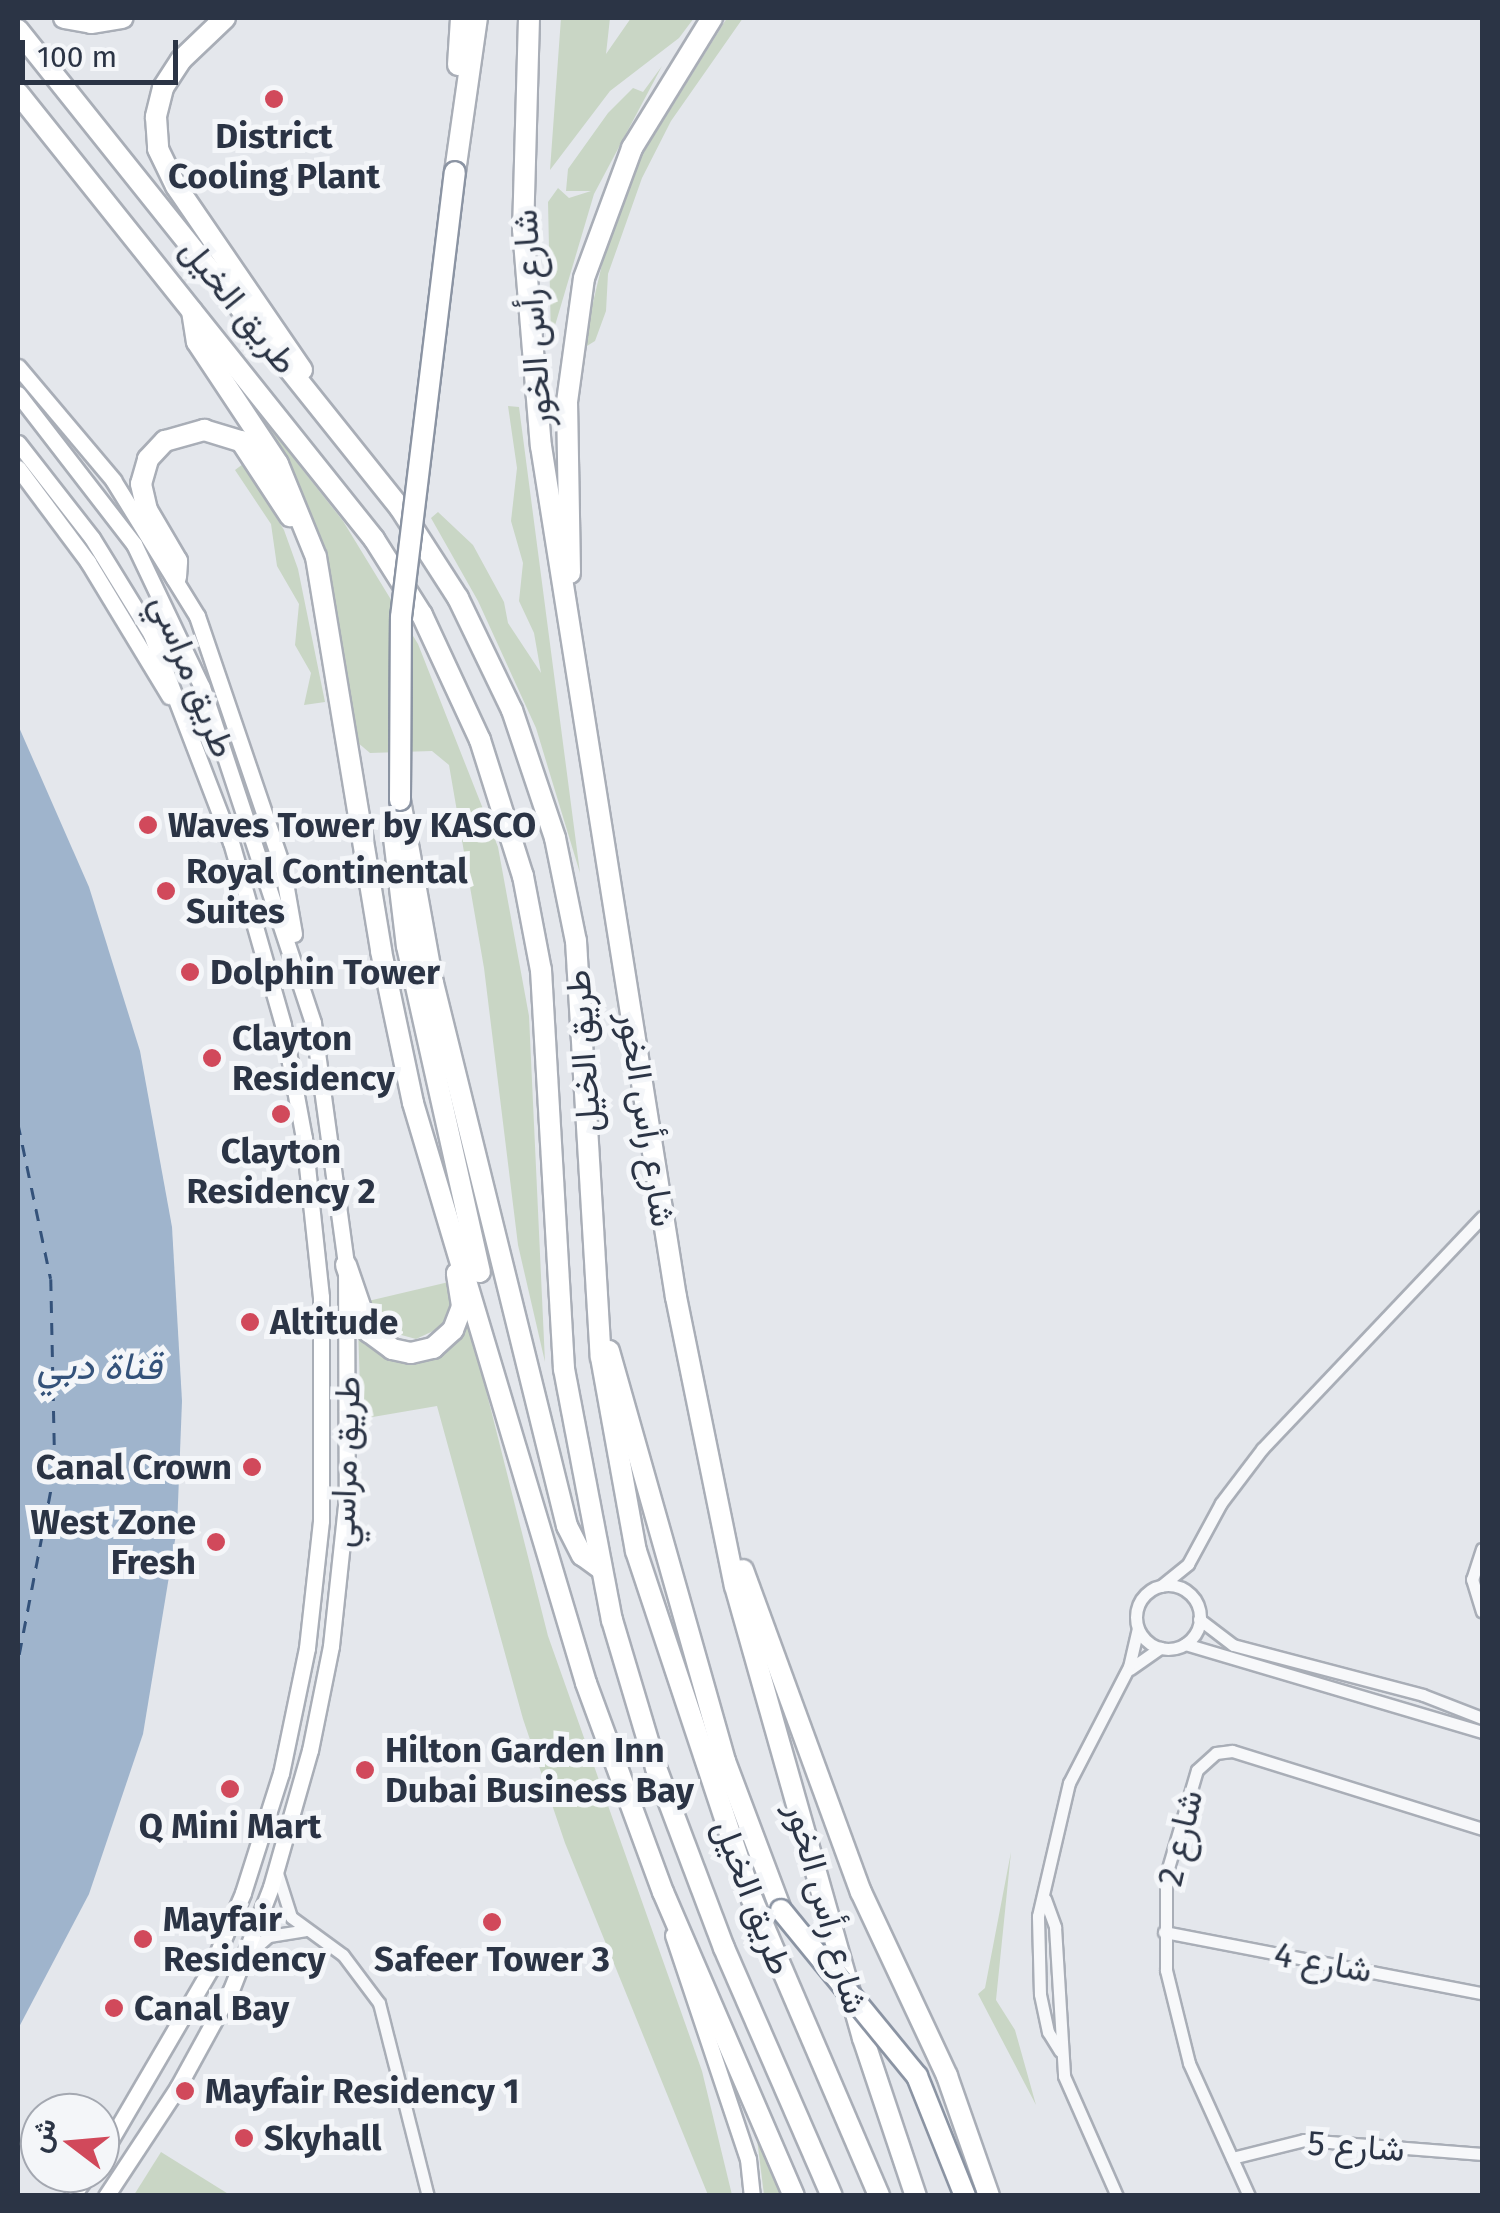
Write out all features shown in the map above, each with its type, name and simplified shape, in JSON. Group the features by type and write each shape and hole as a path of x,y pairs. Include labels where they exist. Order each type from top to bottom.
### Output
{"highway":[{"path":"64,18 92,23 123,18"},
{"path":"225,18 181,60 163,88 156,117 158,149 176,186 291,347 305,387"},
{"path":"455,172 461,18"},
{"name":"شارع رأس الخور","path":"477,18 401,617 400,800 448,1081 570,1537 600,1568"},
{"path":"569,615 567,402 584,278 632,148 712,18"},
{"name":"شارع رأس الخور","path":"530,24 522,166 526,294 546,483 664,1221 725,1546 864,2038 916,2196"},
{"name":"طريق الخيل","path":"18,30 305,387 430,552 506,695 563,870 586,1049 597,1316 623,1496 680,1694 775,1958 879,2196"},
{"name":"طريق الخيل","path":"18,93 399,576 443,655 497,784 541,970 564,1369 600,1568 674,1818 766,2053 832,2196"},
{"path":"192,310 197,342 261,435 305,522 328,604 391,1008 461,1292 452,1330 420,1352 383,1345 363,1323 346,1265"},
{"path":"176,576 177,561 142,497 143,471 166,441 190,431 218,432 250,452 296,529 343,700"},
{"path":"448,1081 480,1272 478,1302"},
{"path":"432,1164 478,1302 570,1636 663,1892 794,2196"},
{"path":"597,1316 725,1761 781,1910 916,2076 964,2196"},
{"path":"725,1546 748,1582 861,1892 947,2076 990,2196"}],"street":[{"path":"18,367 95,456 176,576 223,678 287,888 297,964"},
{"name":"طريق مراسي","path":"18,394 112,512 171,614 297,964 326,1089 346,1265 350,1444 340,1581 322,1699 279,1862 243,1961 193,2062 106,2196"},
{"name":"طريق مراسي","path":"18,444 58,492 151,634 254,914 303,1130 321,1298 300,1690 245,1863 186,2017 120,2125"},
{"path":"18,468 182,716 166,723"},
{"path":"1060,2051 1046,2024 1037,1922 1046,1900 1069,1782 1124,1676 1138,1629 1140,1602 1188,1564 1221,1503 1262,1449 1482,1217"},
{"path":"1482,1549 1472,1578 1482,1611"},
{"path":"1188,1564 1199,1618 1233,1646 1423,1695 1482,1718"},
{"path":"1161,1586 1192,1597"},
{"path":"1185,1644 1199,1618"},
{"path":"1138,1629 1160,1648"},
{"path":"1124,1676 1160,1648 1185,1644 1482,1732"},
{"path":"1418,1714 1427,1706 1423,1695"},
{"name":"شارع 2","path":"1249,2196 1178,2032 1164,1932 1175,1834 1197,1770 1216,1753 1240,1754 1482,1829"},
{"path":"279,1862 281,1900 305,1930 362,1974 378,2003 428,2196"},
{"path":"663,1892 748,2159 752,2196"},
{"path":"1046,1900 1056,1956 1060,2051 1070,2095 1117,2196"},
{"path":"243,1961 270,1936 305,1930"},
{"name":"شارع 4","path":"1164,1932 1482,1992"},
{"path":"1038,1958 1056,1956"},
{"name":"شارع 5","path":"1232,2158 1304,2140 1482,2154"}],"green space":[{"path":"561,18 610,18 606,54 631,18 694,18 679,38 610,91 550,170"},
{"path":"727,18 743,18 671,121 642,178 608,274 606,311 595,341 582,349 604,256 637,163"},
{"path":"662,66 594,194 551,339 548,202 558,188 569,198 591,191 566,191 568,169 608,113 633,88 643,92"},
{"path":"508,406 519,407 580,873 536,728 478,601 431,518 438,512 473,545 504,602 508,623 541,673 534,633 519,601 523,563 511,521 517,468"},
{"path":"261,417 343,521 418,644 498,847 529,1016 545,1362 518,1245 484,968 449,765 432,751 370,753 357,742 326,558"},
{"path":"243,464 284,530 298,569 325,702 304,705 311,673 295,645 299,604 277,566 271,524 235,470"},
{"path":"453,1281 457,1297 444,1326 416,1339 383,1330 364,1302"},
{"path":"465,1307 548,1636 702,2071 732,2195 708,2195 565,1843 523,1719 437,1406 361,1419 358,1326 408,1359"},
{"path":"1011,1852 996,2000 1015,2030 1036,2105 978,1994 985,1988"},
{"path":"757,2139 782,2195 764,2195"},
{"path":"161,2152 230,2195 134,2195"}],"water":[{"name":"قناة دبي","path":"18,725 89,887 140,1051 172,1227 182,1401 177,1528 143,1734 89,1894 18,2029"}],"ferry route":[{"path":"18,1123 51,1279 55,1470 18,1663"}],"place":[{"name":"District Cooling Plant","path":"274,99"},
{"name":"Waves Tower by KASCO","path":"148,825"},
{"name":"Royal Continental Suites","path":"166,891"},
{"name":"Dolphin Tower","path":"190,972"},
{"name":"Clayton Residency","path":"212,1058"},
{"name":"Clayton Residency 2","path":"281,1114"},
{"name":"Altitude","path":"250,1322"},
{"name":"Canal Crown","path":"252,1467"},
{"name":"West Zone Fresh","path":"216,1542"},
{"name":"Hilton Garden Inn Dubai Business Bay","path":"365,1770"},
{"name":"Q Mini Mart","path":"230,1789"},
{"name":"Safeer Tower 3","path":"492,1922"},
{"name":"Mayfair Residency","path":"143,1939"},
{"name":"Canal Bay","path":"114,2008"},
{"name":"Mayfair Residency 1","path":"185,2091"},
{"name":"Skyhall","path":"244,2138"}]}
